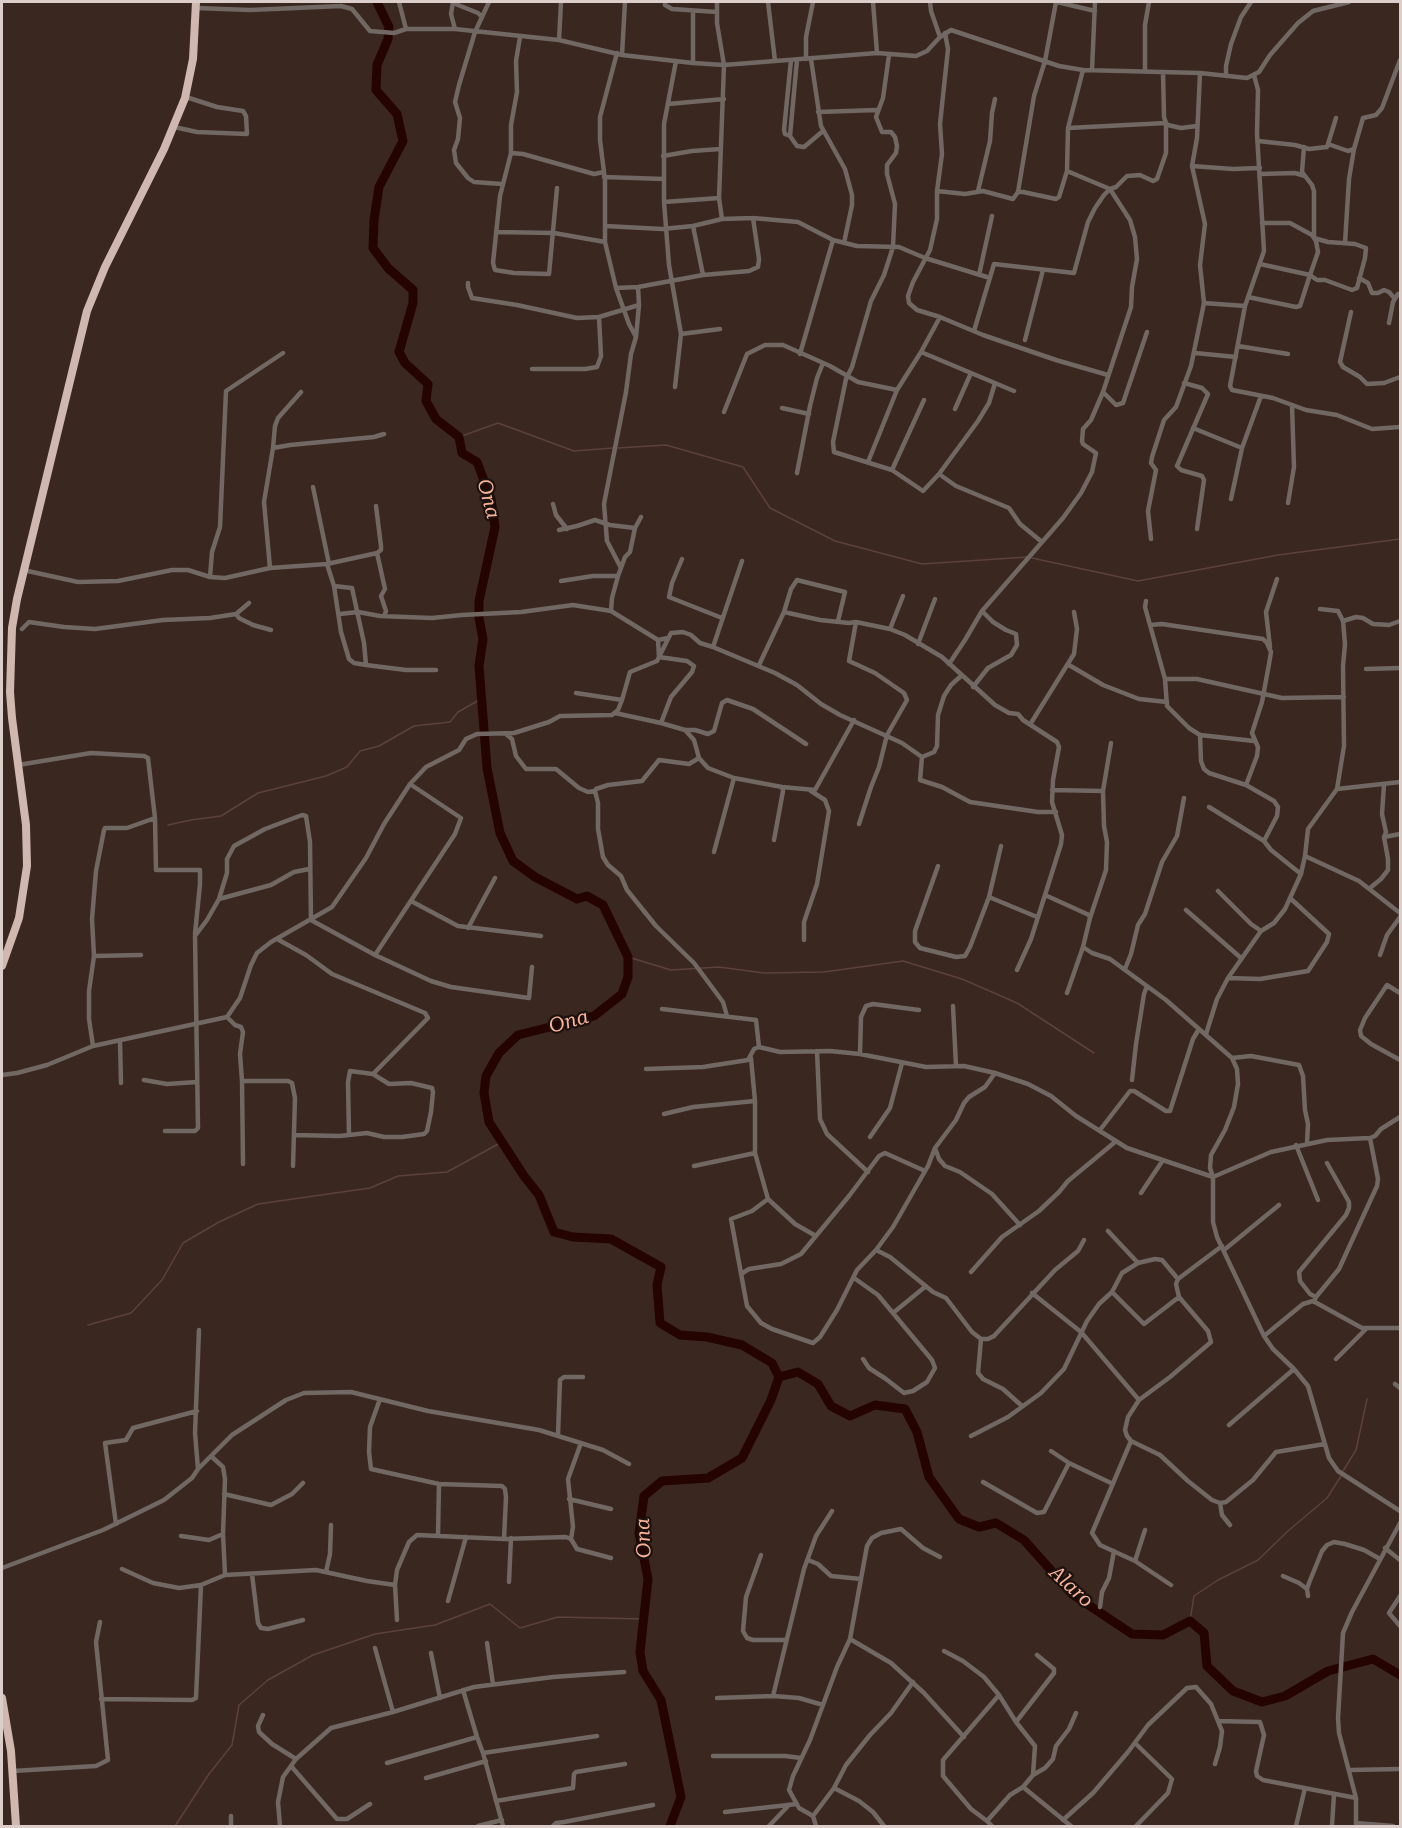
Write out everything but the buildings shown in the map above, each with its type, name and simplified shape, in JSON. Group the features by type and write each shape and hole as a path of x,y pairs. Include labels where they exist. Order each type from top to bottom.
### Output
{"highway":[{"path":"2,966 19,918 27,866 26,825 12,718 10,668 13,625 23,570 87,312 105,267 174,128 186,97 193,59 196,5"},
{"path":"2,1698 13,1771 16,1827"}],"street":[{"path":"211,9 212,2"},
{"path":"399,2 406,29"},
{"path":"455,29 451,14 453,2 482,17"},
{"path":"489,2 463,69 456,102 460,118 458,139 454,150 456,163 468,178 474,182 502,184"},
{"path":"560,40 561,2"},
{"path":"625,2 620,54 600,117 600,140 604,175 605,242 623,310 636,337"},
{"path":"665,2 665,5 672,9 717,12"},
{"path":"717,2 724,65 719,198 722,219"},
{"path":"768,2 775,61"},
{"path":"813,2 806,37 809,59 816,82 818,112 823,131 845,169 852,195 844,243"},
{"path":"873,2 877,53"},
{"path":"930,2 940,37"},
{"path":"938,191 965,194 978,191 1013,199 1018,192 1034,96 1045,61 1057,2 1095,11"},
{"path":"1092,70 1095,2"},
{"path":"1145,71 1145,25 1149,2"},
{"path":"1226,76 1231,44 1241,17 1251,2"},
{"path":"196,5 211,9 250,10 341,6 352,9 370,31 394,33 406,29 455,29 560,40 620,54 724,65 877,53 921,54 951,30 1045,61 1083,70 1200,73 1247,78 1259,72 1270,55 1298,23 1312,11 1349,2"},
{"path":"693,12 693,63"},
{"path":"945,33 948,49 940,124 942,154 935,231 930,250 913,282 908,296 909,303 917,310 974,331 1056,360 1108,375"},
{"path":"520,37 516,61 517,92 511,125 512,153 502,184 493,263 495,270 549,274 557,188"},
{"path":"888,55 883,98 876,117 882,132 891,132 895,136 897,146 896,153 887,165 887,174 895,204 893,248 884,275 871,301 852,367 847,376 840,401 833,442 834,452 892,470 923,491 939,474 978,421 989,403 995,383"},
{"path":"791,60 785,134 790,136 797,146 804,147 823,131"},
{"path":"790,136 797,60"},
{"path":"1345,243 1354,149 1363,118 1376,115 1382,108 1401,60"},
{"path":"675,387 681,334 669,265 663,156 664,124 676,61"},
{"path":"1018,192 1056,199 1059,197 1067,171 1068,128 1083,70"},
{"path":"974,331 994,264 1074,273 1088,222 1095,207 1110,189 1116,187 1127,176 1145,175 1153,181 1157,179 1166,158 1163,72"},
{"path":"1151,539 1148,511 1156,470 1151,463 1152,457 1164,420 1176,407 1185,382 1195,352 1204,303 1200,265 1205,224 1192,166 1200,73"},
{"path":"1254,75 1258,90 1263,251 1245,306 1230,386 1232,390 1306,410 1337,415 1372,429 1401,427"},
{"path":"174,128 197,132 247,134 246,116 243,111 217,107 186,97"},
{"path":"668,104 724,99"},
{"path":"978,191 990,141 995,99"},
{"path":"818,112 877,110"},
{"path":"1258,141 1309,149 1327,147 1336,118"},
{"path":"1068,128 1166,123 1180,128 1197,126"},
{"path":"1328,144 1348,151 1354,149"},
{"path":"1248,297 1296,308 1300,306 1318,252 1314,238 1314,191 1305,176 1302,162 1304,147"},
{"path":"663,156 720,149"},
{"path":"512,153 594,174 664,179"},
{"path":"1192,166 1295,173 1305,176"},
{"path":"949,664 982,611 1081,493 1092,472 1096,453 1083,444 1083,429 1091,420 1103,392 1131,307 1137,260 1135,237 1130,220 1110,189 1067,171"},
{"path":"664,202 719,198"},
{"path":"979,275 992,216"},
{"path":"605,226 667,229 722,219 753,218 798,222 833,240 857,246 898,247 925,258 990,278"},
{"path":"616,288 638,287 703,275 749,271 758,267 759,259 753,218"},
{"path":"1260,264 1310,275 1317,280 1325,280 1352,290 1357,288 1366,248 1314,238 1290,223 1262,223"},
{"path":"693,226 703,275"},
{"path":"496,232 554,233 605,242"},
{"path":"800,354 833,240"},
{"path":"1025,340 1043,270"},
{"path":"1359,278 1368,283 1372,292 1378,293 1384,290 1395,299"},
{"path":"468,283 472,298 577,318 599,317 639,305"},
{"path":"621,568 607,541 604,504 636,337 638,287"},
{"path":"1389,323 1395,299 1398,294 1401,294"},
{"path":"1204,303 1245,306"},
{"path":"1351,312 1340,362 1342,367 1360,377 1367,384 1384,383 1401,377"},
{"path":"532,369 597,367 601,357 599,317"},
{"path":"868,462 897,390 940,317"},
{"path":"681,334 720,329"},
{"path":"1103,392 1116,405 1123,403 1147,332"},
{"path":"724,412 747,354 765,345 783,345 858,382 897,390"},
{"path":"1238,346 1288,354"},
{"path":"921,352 1014,391"},
{"path":"1195,352 1236,357"},
{"path":"210,577 212,552 220,527 226,391 283,353"},
{"path":"797,473 817,378 823,363"},
{"path":"955,409 971,373"},
{"path":"1185,382 1202,388 1208,394 1178,466 1181,470 1202,476 1204,480 1197,529"},
{"path":"270,568 264,502 275,426 301,392"},
{"path":"1231,499 1242,448 1261,396"},
{"path":"892,470 924,400"},
{"path":"1288,503 1294,467 1292,405"},
{"path":"782,408 809,414"},
{"path":"1193,428 1242,448"},
{"path":"273,448 384,434"},
{"path":"939,474 956,486 1009,507 1020,524 1042,542"},
{"path":"313,487 348,659 354,663 366,665 406,670 436,670"},
{"path":"553,504 556,515 567,529"},
{"path":"23,570 78,582 118,581 171,570 188,570 210,577 225,578 270,568 328,564 377,553 381,550 376,506"},
{"path":"611,611 618,576 625,556 630,552 635,528 641,517"},
{"path":"559,530 595,520 635,528"},
{"path":"377,553 385,589 381,596 386,611 384,616"},
{"path":"682,559 669,597 722,618"},
{"path":"713,647 742,561"},
{"path":"561,581 593,576 618,576"},
{"path":"1246,785 1257,756 1258,747 1252,733 1263,695 1271,652 1266,612 1277,579"},
{"path":"759,665 784,612 791,589 797,580 845,592 838,621"},
{"path":"334,586 352,588 366,665"},
{"path":"890,630 903,596"},
{"path":"918,644 934,599"},
{"path":"1146,601 1145,607 1165,679 1167,706 1171,712 1200,735 1254,741"},
{"path":"22,629 29,622 64,627 108,628 163,620 192,620 236,614 249,603"},
{"path":"340,614 358,612 384,616 432,618 517,612 573,605 611,611 658,640 668,639"},
{"path":"1206,1034 1217,999 1228,978 1261,931 1274,922 1285,909 1301,874 1308,829 1336,789 1344,746 1345,644 1342,621 1338,611 1320,609"},
{"path":"973,687 988,668 1011,655 1017,645 1016,634 993,622 982,611"},
{"path":"784,612 820,620 856,622 905,635 942,657 994,705 1009,713 1018,714 1023,720 1031,723 1057,742 1059,747 1052,802 1062,835 1061,844 1031,939 1017,970"},
{"path":"1031,723 1074,654 1077,637 1074,612"},
{"path":"236,614 238,618 253,625 271,630"},
{"path":"1342,621 1356,617 1373,624 1389,625 1401,621"},
{"path":"856,622 849,661 875,673 906,696 903,710 887,735 879,767 859,824"},
{"path":"1150,625 1162,624 1263,639 1271,652"},
{"path":"615,713 622,700 630,672 657,661 671,633 683,632 691,635 700,644 759,665 796,685 821,704 902,742 922,757"},
{"path":"658,640 659,657"},
{"path":"659,657 687,661 694,666 692,672 671,697 661,723"},
{"path":"1069,665 1103,685 1139,699 1167,702"},
{"path":"1366,669 1401,668"},
{"path":"922,757 930,755 937,746 938,715 944,696 961,676"},
{"path":"1165,679 1197,679 1263,695 1287,698 1344,697"},
{"path":"576,693 622,700"},
{"path":"2,1075 47,1065 93,1046 227,1017 240,998 257,953 332,906 366,858 410,784 426,767 459,750 466,739 477,734 506,734 549,722 560,716 612,715 615,713 708,734 714,731 722,703 727,700 753,709 806,744"},
{"path":"812,791 818,788 854,720"},
{"path":"685,730 694,740 699,758 712,770 734,778 812,791 825,800 829,811 817,884 804,922 804,940"},
{"path":"506,734 512,739 516,756 526,769 556,769 584,791 595,791 608,785 642,780 659,760 689,764 699,758"},
{"path":"1200,735 1201,761 1204,769 1209,773 1246,785 1274,801 1278,807 1277,816 1264,841"},
{"path":"1067,993 1106,870 1107,842 1103,791 1111,743"},
{"path":"18,765 91,753 148,758 157,833 156,870 200,870 195,936 198,1128 195,1131 165,1131"},
{"path":"922,757 920,780 942,787 970,802 1038,812 1056,812"},
{"path":"714,852 734,778"},
{"path":"1336,789 1401,782"},
{"path":"375,955 455,834 461,818 410,784"},
{"path":"1370,888 1382,879 1388,870 1384,837 1386,832 1382,814 1384,785"},
{"path":"774,840 782,787"},
{"path":"1052,790 1103,791"},
{"path":"595,791 603,857 608,865 621,876 627,890 656,926 684,952 712,986 724,1005 727,1016"},
{"path":"1125,969 1138,925 1145,914 1162,862 1178,836 1184,798"},
{"path":"1209,807 1264,841 1271,850 1301,874"},
{"path":"195,936 219,899 227,873 227,859 234,846 265,829 302,815 308,820 311,920"},
{"path":"93,1046 89,1019 89,991 94,956 93,910 96,871 104,829 127,828 155,818"},
{"path":"1384,837 1401,834"},
{"path":"938,866 915,931 915,942 920,948 956,957 964,956 970,947 989,897 1002,846"},
{"path":"1305,856 1359,881 1401,915 1387,935 1380,955"},
{"path":"219,899 271,885 294,873 309,869"},
{"path":"468,928 495,878"},
{"path":"1218,891 1261,931"},
{"path":"1045,895 1086,912 1090,918"},
{"path":"989,897 1037,917"},
{"path":"1228,978 1260,979 1308,971 1327,942 1329,934 1290,898"},
{"path":"411,901 458,926 541,936"},
{"path":"1186,910 1241,958"},
{"path":"311,920 375,955 430,981 451,987 529,998 532,967"},
{"path":"277,939 306,955 332,974 425,1013 428,1018 373,1074"},
{"path":"1083,947 1092,953 1110,959 1125,969 1206,1034 1232,1058 1237,1069 1238,1084 1234,1107 1225,1130 1211,1155 1213,1222 1264,1336 1273,1349 1308,1386 1329,1458 1338,1471 1401,1511"},
{"path":"94,956 141,955"},
{"path":"1401,993 1387,985 1365,1018 1360,1030 1361,1036 1371,1044 1401,1060"},
{"path":"1132,1080 1147,986"},
{"path":"860,1054 861,1017 866,1006 873,1004 919,1010"},
{"path":"953,1006 956,1066"},
{"path":"662,1009 756,1020 759,1047"},
{"path":"227,1017 235,1025 241,1027 243,1032 240,1054 243,1164"},
{"path":"1100,1130 1130,1091 1170,1111 1192,1039 1199,1029"},
{"path":"120,1041 121,1083"},
{"path":"816,1236 795,1224 768,1199 755,1153 755,1101 751,1058 754,1050 759,1047 780,1052 817,1051 860,1054 926,1067 956,1066 995,1073 1028,1084 1051,1096 1076,1116 1127,1148 1213,1177 1271,1152 1296,1145 1327,1140 1370,1138 1401,1117"},
{"path":"817,1051 820,1119 827,1134 868,1172"},
{"path":"1232,1058 1251,1056 1299,1065 1303,1076 1308,1124 1307,1143"},
{"path":"646,1069 703,1067 751,1058"},
{"path":"870,1137 890,1108 902,1063"},
{"path":"295,1135 349,1135 367,1133 384,1137 402,1137 424,1134 427,1131 434,1092 432,1088 411,1083 389,1084 373,1074 350,1071 348,1082 349,1135"},
{"path":"768,1199 752,1211 730,1219 747,1306 754,1316 772,1329 813,1343 820,1337 860,1266 876,1250 893,1227 925,1172 935,1148 956,1120 969,1097 985,1087 995,1073"},
{"path":"144,1080 167,1084 197,1082"},
{"path":"242,1081 292,1083 295,1098 293,1166"},
{"path":"664,1113 693,1107 755,1101"},
{"path":"1264,1336 1303,1304 1315,1300 1339,1269 1377,1186 1378,1179 1370,1138"},
{"path":"971,1272 1002,1237 1051,1201 1068,1180 1115,1142"},
{"path":"1296,1145 1318,1200"},
{"path":"935,1148 939,1159 945,1166 960,1172 992,1194 1020,1225"},
{"path":"694,1166 755,1153"},
{"path":"741,1274 750,1269 781,1264 801,1254 879,1156 885,1153 925,1172"},
{"path":"1141,1194 1162,1160"},
{"path":"1327,1163 1349,1208 1346,1215 1299,1272 1300,1281 1315,1300 1351,1323 1366,1329 1401,1328"},
{"path":"1279,1205 1178,1279 1176,1291 1179,1297 1208,1331 1211,1342 1139,1400 1128,1417 1125,1430 1131,1441 1160,1455 1212,1500 1220,1503 1226,1502 1253,1480 1276,1452 1325,1444"},
{"path":"1108,1231 1138,1263"},
{"path":"876,1250 890,1257 926,1286 946,1298 966,1327 981,1339 988,1339 994,1336 1055,1270 1078,1251 1084,1240"},
{"path":"971,1436 1008,1417 1041,1393 1064,1369 1081,1332 1100,1304 1112,1292 1122,1273 1138,1263 1155,1259 1162,1260 1178,1279"},
{"path":"854,1278 878,1295 932,1360 935,1368 921,1386 904,1394 869,1368 863,1359"},
{"path":"893,1313 926,1286"},
{"path":"1112,1292 1144,1324 1179,1297"},
{"path":"1032,1293 1081,1332 1139,1400"},
{"path":"1336,1359 1366,1329"},
{"path":"198,1469 195,1433 199,1330"},
{"path":"981,1339 978,1373 983,1379 1003,1389 1022,1406"},
{"path":"1229,1425 1294,1369"},
{"path":"558,1435 560,1380 564,1377 583,1377"},
{"path":"1395,1384 1401,1388"},
{"path":"2,1568 116,1524 164,1500 192,1478 198,1469 232,1436 286,1400 304,1393 351,1392 428,1411 539,1430 603,1450 629,1464"},
{"path":"380,1399 370,1426 371,1469 439,1484 502,1486 506,1489 504,1539"},
{"path":"116,1524 105,1443 128,1439 133,1428 197,1411"},
{"path":"1131,1441 1092,1533 1100,1545 1136,1561 1171,1585"},
{"path":"581,1443 569,1473 569,1499 573,1527 571,1539 577,1549 610,1558"},
{"path":"1051,1451 1069,1463 1113,1484"},
{"path":"211,1456 224,1467 225,1575"},
{"path":"983,1482 1037,1513 1044,1512 1069,1463"},
{"path":"224,1494 271,1504 292,1494 303,1483"},
{"path":"438,1536 439,1484"},
{"path":"569,1499 611,1509"},
{"path":"1220,1503 1222,1515 1230,1525"},
{"path":"773,1696 800,1581 816,1536 832,1511"},
{"path":"1393,1827 1356,1825 1356,1798 1339,1733 1338,1704 1346,1625 1385,1548 1401,1523"},
{"path":"326,1572 330,1554 331,1525"},
{"path":"813,1816 799,1808 789,1790 837,1666 850,1639 867,1546 872,1538 901,1529 923,1548 940,1557"},
{"path":"1136,1561 1145,1530"},
{"path":"181,1536 209,1540 223,1534"},
{"path":"397,1620 395,1585 398,1570 409,1542 417,1535 571,1539"},
{"path":"448,1601 466,1537"},
{"path":"509,1582 511,1538"},
{"path":"1308,1596 1307,1589 1322,1551 1327,1545 1334,1542 1364,1550 1380,1559"},
{"path":"1385,1548 1401,1560"},
{"path":"1100,1607 1114,1551"},
{"path":"761,1555 746,1597 742,1631 747,1638 753,1640 786,1640"},
{"path":"808,1560 818,1564 831,1576 861,1579"},
{"path":"122,1569 153,1583 179,1588 201,1585 225,1575 301,1570 326,1572 395,1585"},
{"path":"252,1574 258,1623 261,1628 268,1629 303,1620"},
{"path":"1282,1576 1307,1589"},
{"path":"101,1699 192,1700 196,1698 201,1585"},
{"path":"1401,1596 1389,1613 1401,1626"},
{"path":"13,1771 96,1766 108,1760 96,1642 100,1622"},
{"path":"850,1639 891,1663 913,1682 964,1737"},
{"path":"487,1643 493,1684"},
{"path":"375,1648 393,1712"},
{"path":"944,1651 963,1661 984,1677 999,1695 1035,1746 1033,1775"},
{"path":"431,1653 440,1698"},
{"path":"1016,1722 1054,1673 1054,1669 1037,1655"},
{"path":"280,1827 278,1802 279,1787 283,1777 296,1759 331,1728 463,1690 493,1684 624,1672"},
{"path":"814,1825 813,1816 834,1788 846,1765 891,1713 913,1682"},
{"path":"1063,1820 1093,1793 1148,1725 1187,1688 1196,1687 1211,1704 1222,1731 1215,1764"},
{"path":"463,1690 486,1761 503,1827"},
{"path":"992,1827 970,1809 943,1776 944,1760 999,1695"},
{"path":"717,1698 773,1696 799,1698 823,1705"},
{"path":"987,1821 1010,1795 1023,1787 1033,1775 1045,1768 1053,1759 1056,1746 1069,1729 1076,1713"},
{"path":"263,1715 258,1726 259,1732 272,1744 296,1759"},
{"path":"1218,1721 1260,1722 1264,1735 1256,1771 1257,1776 1263,1780 1356,1798"},
{"path":"483,1753 597,1736"},
{"path":"387,1763 477,1737"},
{"path":"1135,1743 1172,1779 1168,1793 1136,1827"},
{"path":"713,1756 801,1758"},
{"path":"426,1778 486,1761"},
{"path":"496,1801 570,1789 574,1786 576,1772 625,1764"},
{"path":"291,1766 337,1819 346,1819 370,1804"},
{"path":"1350,1770 1401,1769"},
{"path":"1023,1787 1071,1827"},
{"path":"834,1788 859,1801 873,1812 884,1827"},
{"path":"1296,1827 1305,1788"},
{"path":"1332,1827 1334,1794"},
{"path":"726,1812 797,1804"},
{"path":"554,1827 556,1823 652,1805"},
{"path":"769,1827 789,1805"},
{"path":"231,1816 231,1827"},
{"path":"478,1827 502,1820"}],"waterway":[{"name":"Ona","path":"377,2 389,27 388,39 377,65 376,90 397,114 403,141 379,187 373,248 388,268 413,290 413,303 399,352 405,363 428,384 426,401 436,419 459,437 462,453 477,462 491,499 495,527 479,601 483,639 479,666 487,768 500,833 513,861 535,877 577,899 587,896 603,905 628,957 628,977 622,994 594,1016 518,1035 499,1053 486,1076 484,1093 489,1122 539,1195 554,1232 573,1237 611,1239 661,1267 657,1285 660,1323 680,1335 707,1337 742,1345 772,1363 779,1377 771,1400 742,1458 708,1478 662,1481 644,1496 639,1533 648,1579 640,1652 643,1671 661,1700 681,1797 670,1826"},
{"path":"459,437 498,423 574,451 613,448"},
{"path":"618,448 666,445 743,467 770,508 835,541 922,564 1027,557"},
{"path":"1032,558 1138,581 1278,555 1400,539"},
{"path":"168,825 221,816 258,793 326,776 347,767 360,751 379,746 414,726 450,722 458,712 481,699"},
{"path":"628,957 671,970 719,967 764,973 824,972 903,961 962,979 1017,1003 1094,1053"},
{"path":"88,1325 131,1313 162,1280 183,1243 219,1222 258,1204 370,1188 398,1176 447,1172 502,1142"},
{"name":"Alaro","path":"779,1377 798,1372 818,1384 831,1406 850,1416 875,1405 905,1409 917,1432 929,1477 959,1519 979,1527 996,1523 1024,1540 1072,1594 1132,1634 1163,1635 1190,1621 1204,1633 1207,1666 1233,1691 1262,1702 1285,1696 1328,1671 1373,1659 1400,1675"},
{"path":"1343,1471 1356,1450 1367,1399"},
{"path":"1190,1621 1194,1596 1218,1580 1258,1560 1327,1498 1341,1476"},
{"path":"175,1826 209,1774 232,1745 239,1705 268,1680 313,1655 375,1634 435,1625 490,1604 520,1628 558,1617 644,1619"}]}
